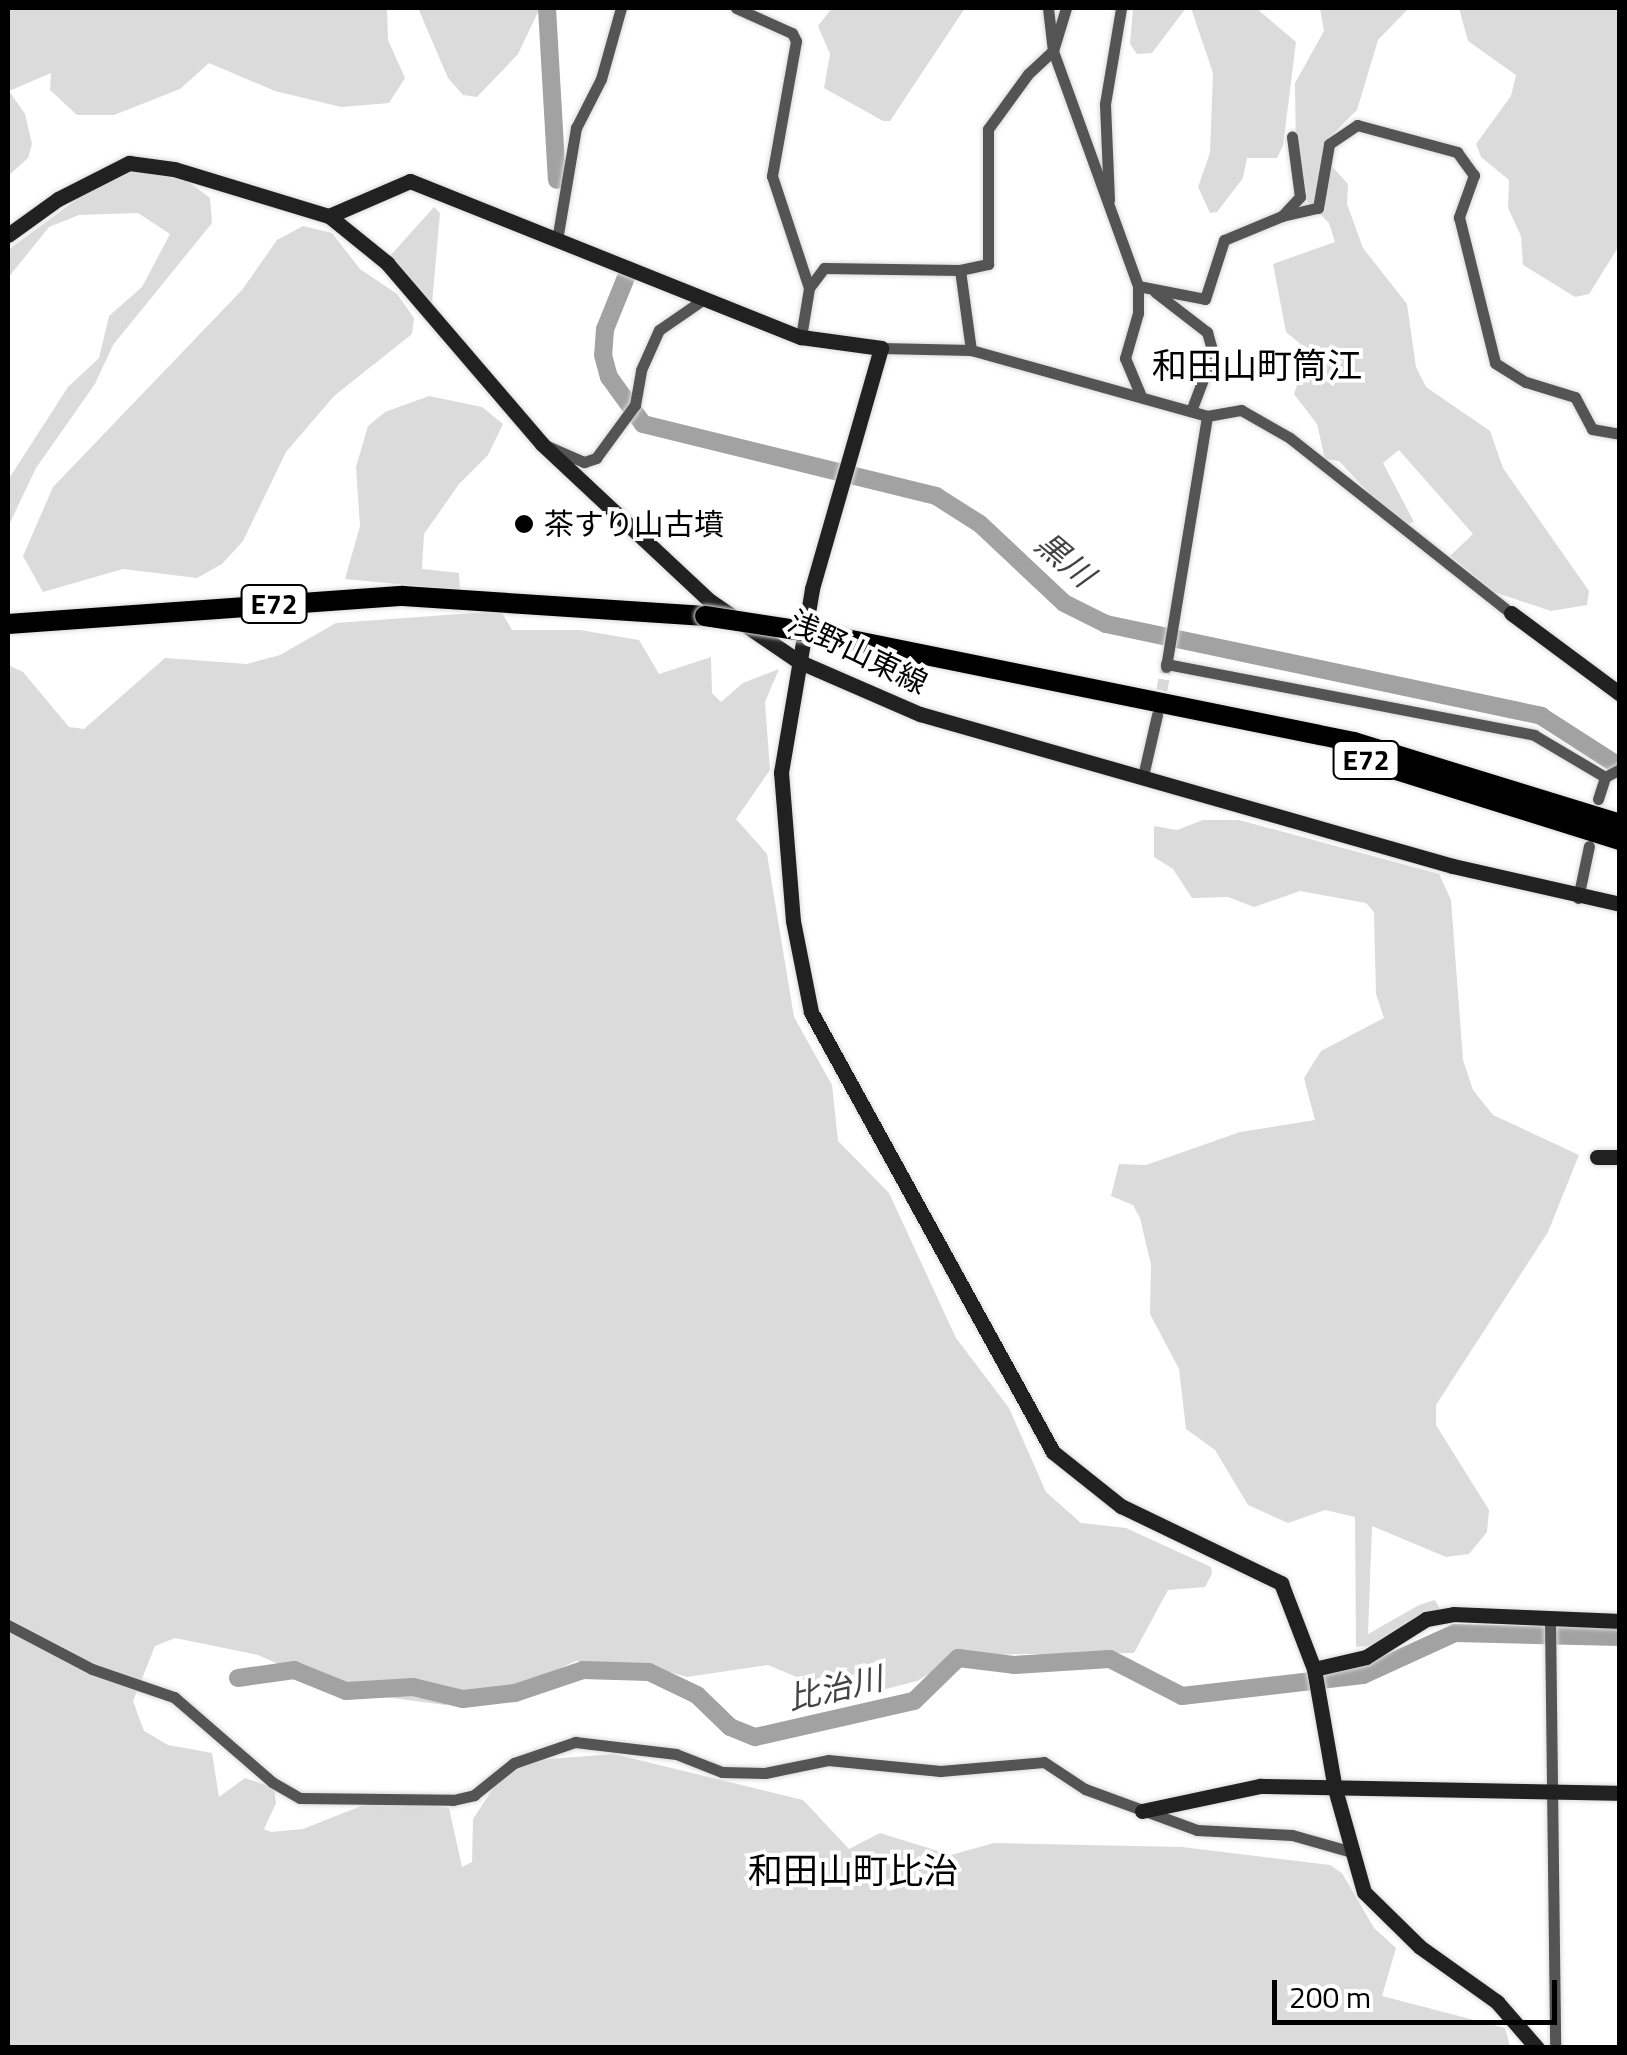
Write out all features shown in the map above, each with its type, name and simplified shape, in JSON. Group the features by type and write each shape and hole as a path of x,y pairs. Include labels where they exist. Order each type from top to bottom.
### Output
{"highway":[{"name":"E72","path":"10,630 540,602 705,616 822,634 1354,742 1620,824"},
{"name":"E72","path":"1108,692 1428,778 1620,840"}],"street":[{"path":"557,240 576,128 600,79 621,8"},
{"path":"736,8 792,34 796,41 772,176 809,288 801,337"},
{"path":"1048,8 1053,51 1109,215 1138,286 1138,312 1125,358 1140,396"},
{"path":"809,288 824,268 960,270 988,264 988,130 1028,74 1053,51 1066,8"},
{"path":"1109,215 1105,104 1122,8"},
{"path":"1138,286 1205,299 1224,240 1282,216 1318,208 1329,144 1357,124 1457,152 1474,179 1459,217 1495,363 1526,382 1574,397 1592,429 1620,434"},
{"path":"1282,216 1300,197 1292,138"},
{"name":"浅野山東線","path":"8,235 58,199 129,163 174,169 329,216 387,263 542,444 710,601 798,661 920,714 1578,898 1620,904"},
{"path":"329,216 410,181 801,337 881,348 972,350 1208,416 1241,410 1290,438 1620,694"},
{"path":"960,270 972,350"},
{"path":"1152,290 1207,332 1213,352 1190,411"},
{"path":"542,444 584,462 596,458 635,405 641,370 660,330 704,298"},
{"path":"881,348 798,661 781,772 784,841 802,977 838,1068 1053,1452 1122,1506 1274,1576 1286,1591 1314,1668 1334,1789 1364,1892 1378,1912 1498,2002 1537,2048"},
{"path":"1208,416 1166,668 1534,735 1604,777"},
{"path":"1143,776 1157,714"},
{"path":"1598,799 1604,777 1620,768"},
{"path":"1578,898 1590,846"},
{"path":"1597,1157 1620,1157"},
{"path":"1314,1668 1366,1658 1426,1619 1454,1614 1620,1621"},
{"path":"1550,1620 1549,1792 1555,2048"},
{"path":"8,1626 92,1669 174,1697 272,1782 300,1798 453,1800 474,1795 514,1763 575,1742 676,1754 722,1772 765,1773 828,1760 940,1771 1044,1762 1085,1789 1197,1830 1292,1835 1352,1852"},
{"path":"1142,1811 1260,1786 1620,1793"}],"shaded area":[{"path":"8,8 387,8 388,40 405,78 389,103 341,107 275,91 209,63 180,89 114,115 77,115 50,90 51,73 9,91 25,114 32,144 28,158 8,176"},
{"path":"418,8 540,8 518,54 477,97 463,95 448,78"},
{"path":"832,8 965,8 890,121 883,121 824,88 830,54 818,26"},
{"path":"1133,8 1186,8 1152,53 1137,54 1130,44"},
{"path":"1191,8 1256,8 1296,42 1283,146 1277,158 1247,158 1243,178 1217,212 1210,213 1198,187 1210,153 1213,73"},
{"path":"1320,8 1409,8 1378,40 1357,110 1326,141 1328,162 1348,184 1347,204 1363,248 1407,304 1416,367 1426,387 1490,431 1503,468 1589,591 1587,605 1551,611 1494,592 1450,556 1473,534 1399,450 1383,463 1414,522 1400,526 1339,461 1325,459 1317,424 1294,394 1309,351 1286,332 1273,264 1335,242 1329,223 1304,198 1296,155 1295,83 1324,31"},
{"path":"1459,8 1619,8 1619,246 1589,294 1575,297 1523,265 1521,236 1508,208 1509,180 1481,157 1476,144 1511,96 1516,75 1468,41"},
{"path":"174,171 210,198 212,223 113,345 95,384 36,468 8,527 8,480 68,387 99,358 109,316 142,287 170,234 138,213 79,215 49,227 8,278 8,250 114,172"},
{"path":"434,207 440,213 432,304 390,256"},
{"path":"303,226 332,233 360,269 397,294 414,318 412,334 334,396 286,452 243,541 222,564 197,578 123,569 43,592 23,556 53,487 242,290 277,240"},
{"path":"429,396 482,407 503,424 488,455 459,484 424,534 422,569 459,573 460,590 345,579 360,526 356,467 368,426 385,412"},
{"path":"501,611 512,630 580,630 639,640 659,674 711,657 712,693 721,702 743,683 779,669 765,702 770,770 736,819 767,854 794,1017 832,1085 838,1141 889,1193 956,1338 1009,1408 1046,1492 1081,1523 1126,1528 1211,1567 1212,1574 1205,1587 1168,1590 1134,1653 961,1655 917,1681 874,1692 818,1686 768,1665 687,1677 645,1665 576,1661 510,1691 445,1705 339,1691 258,1655 175,1638 155,1646 133,1701 144,1731 168,1745 212,1753 219,1797 245,1778 274,1788 276,1803 264,1829 271,1832 303,1829 384,1797 449,1808 462,1867 472,1862 473,1819 502,1775 536,1760 614,1754 803,1800 849,1849 880,1833 951,1855 994,1843 1182,1847 1330,1865 1342,1873 1374,1928 1396,1948 1382,1996 1505,2028 1510,2046 8,2047 8,665 23,672 69,727 84,729 165,658 247,664 280,655 336,623"},
{"path":"1203,820 1239,820 1439,874 1451,900 1463,1060 1473,1090 1493,1115 1579,1155 1548,1232 1436,1405 1436,1425 1489,1510 1487,1532 1469,1554 1446,1557 1372,1526 1368,1634 1419,1605 1435,1600 1440,1609 1377,1645 1356,1647 1355,1517 1325,1510 1288,1523 1248,1505 1215,1450 1186,1429 1179,1369 1150,1314 1151,1265 1140,1218 1133,1205 1111,1196 1119,1164 1146,1165 1240,1132 1315,1120 1304,1078 1321,1051 1384,1018 1376,994 1374,912 1366,903 1300,891 1254,907 1228,897 1192,898 1173,869 1154,857 1154,826 1177,830"}],"waterway":[{"name":"黒川","path":"547,8 557,180"},
{"name":"黒川","path":"629,270 605,329 603,355 609,377 643,424 936,496 980,524 1064,603 1106,624 1541,716 1620,767"},
{"name":"比治川","path":"238,1678 294,1670 346,1691 413,1687 463,1699 515,1693 583,1670 649,1672 697,1695 730,1727 755,1737 914,1701 958,1658 1014,1665 1110,1659 1182,1696 1363,1675 1455,1633 1620,1637"}],"tunnel":[{"path":"1159,706 1165,671"}],"place":[{"name":"茶すり山古墳","path":"524,524"}],"district":[{"name":"和田山町筒江","path":"1257,365"},
{"name":"和田山町比治","path":"853,1870"}]}
